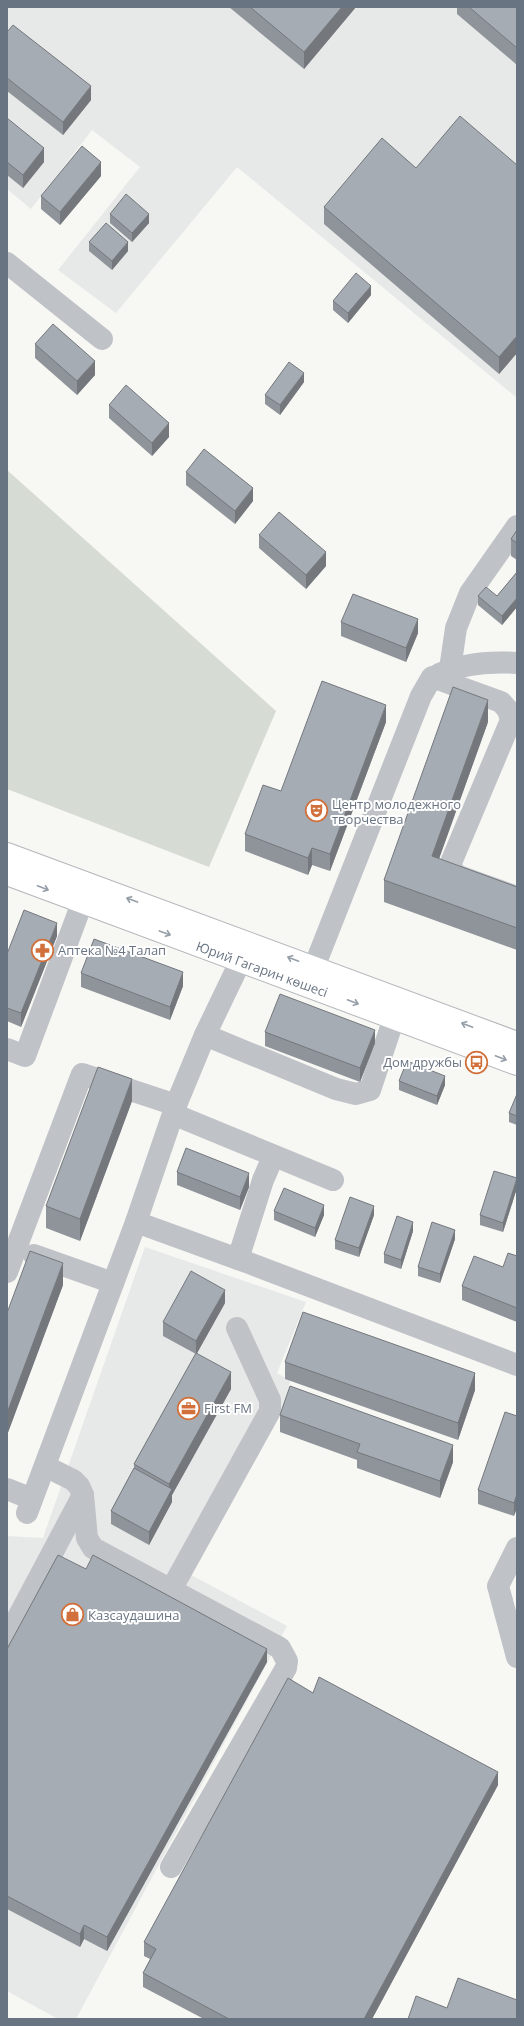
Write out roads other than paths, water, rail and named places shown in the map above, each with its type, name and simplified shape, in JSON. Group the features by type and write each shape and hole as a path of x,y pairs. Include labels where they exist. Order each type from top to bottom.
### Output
{"main road":[{"name":"Юрий Гагарин көшесі","path":"7,854 245,951 398,1009 517,1064"},
{"name":"Юрий Гагарин көшесі","path":"7,874 82,903 245,951"},
{"name":"Юрий Гагарин көшесі","path":"398,1009 517,1043"}],"street":[{"path":"7,263 102,339"},
{"path":"310,976 421,696 441,673 456,628 470,593 517,526"},
{"path":"441,673 470,664 497,661 517,663"},
{"path":"441,673 501,702 508,710 511,720 450,865 456,875 517,897"},
{"path":"7,1049 24,1056 82,903"},
{"path":"7,1489 30,1506 136,1222 174,1110 205,1035 245,951"},
{"path":"205,1035 336,1089 356,1094 370,1090 398,1009"},
{"path":"7,1272 82,1074 174,1110 273,1157 332,1180"},
{"path":"238,1259 262,1180 273,1157"},
{"path":"136,1222 238,1259 517,1365"},
{"path":"16,1248 113,1283"},
{"path":"171,1590 270,1411 270,1400 237,1328"},
{"path":"45,1466 73,1480 79,1486 83,1496 87,1538 93,1548 280,1648 287,1661 286,1668 171,1867"},
{"path":"7,1638 83,1496"},
{"path":"517,1548 498,1586 517,1657"}],"place":[{"name":"Центр молодежного творчества","path":"316,811"},
{"name":"Аптека №4 Талап","path":"42,950"},
{"name":"Дом дружбы","path":"477,1062"},
{"name":"First FM","path":"189,1408"},
{"name":"Казсаудашина","path":"72,1615"}]}
